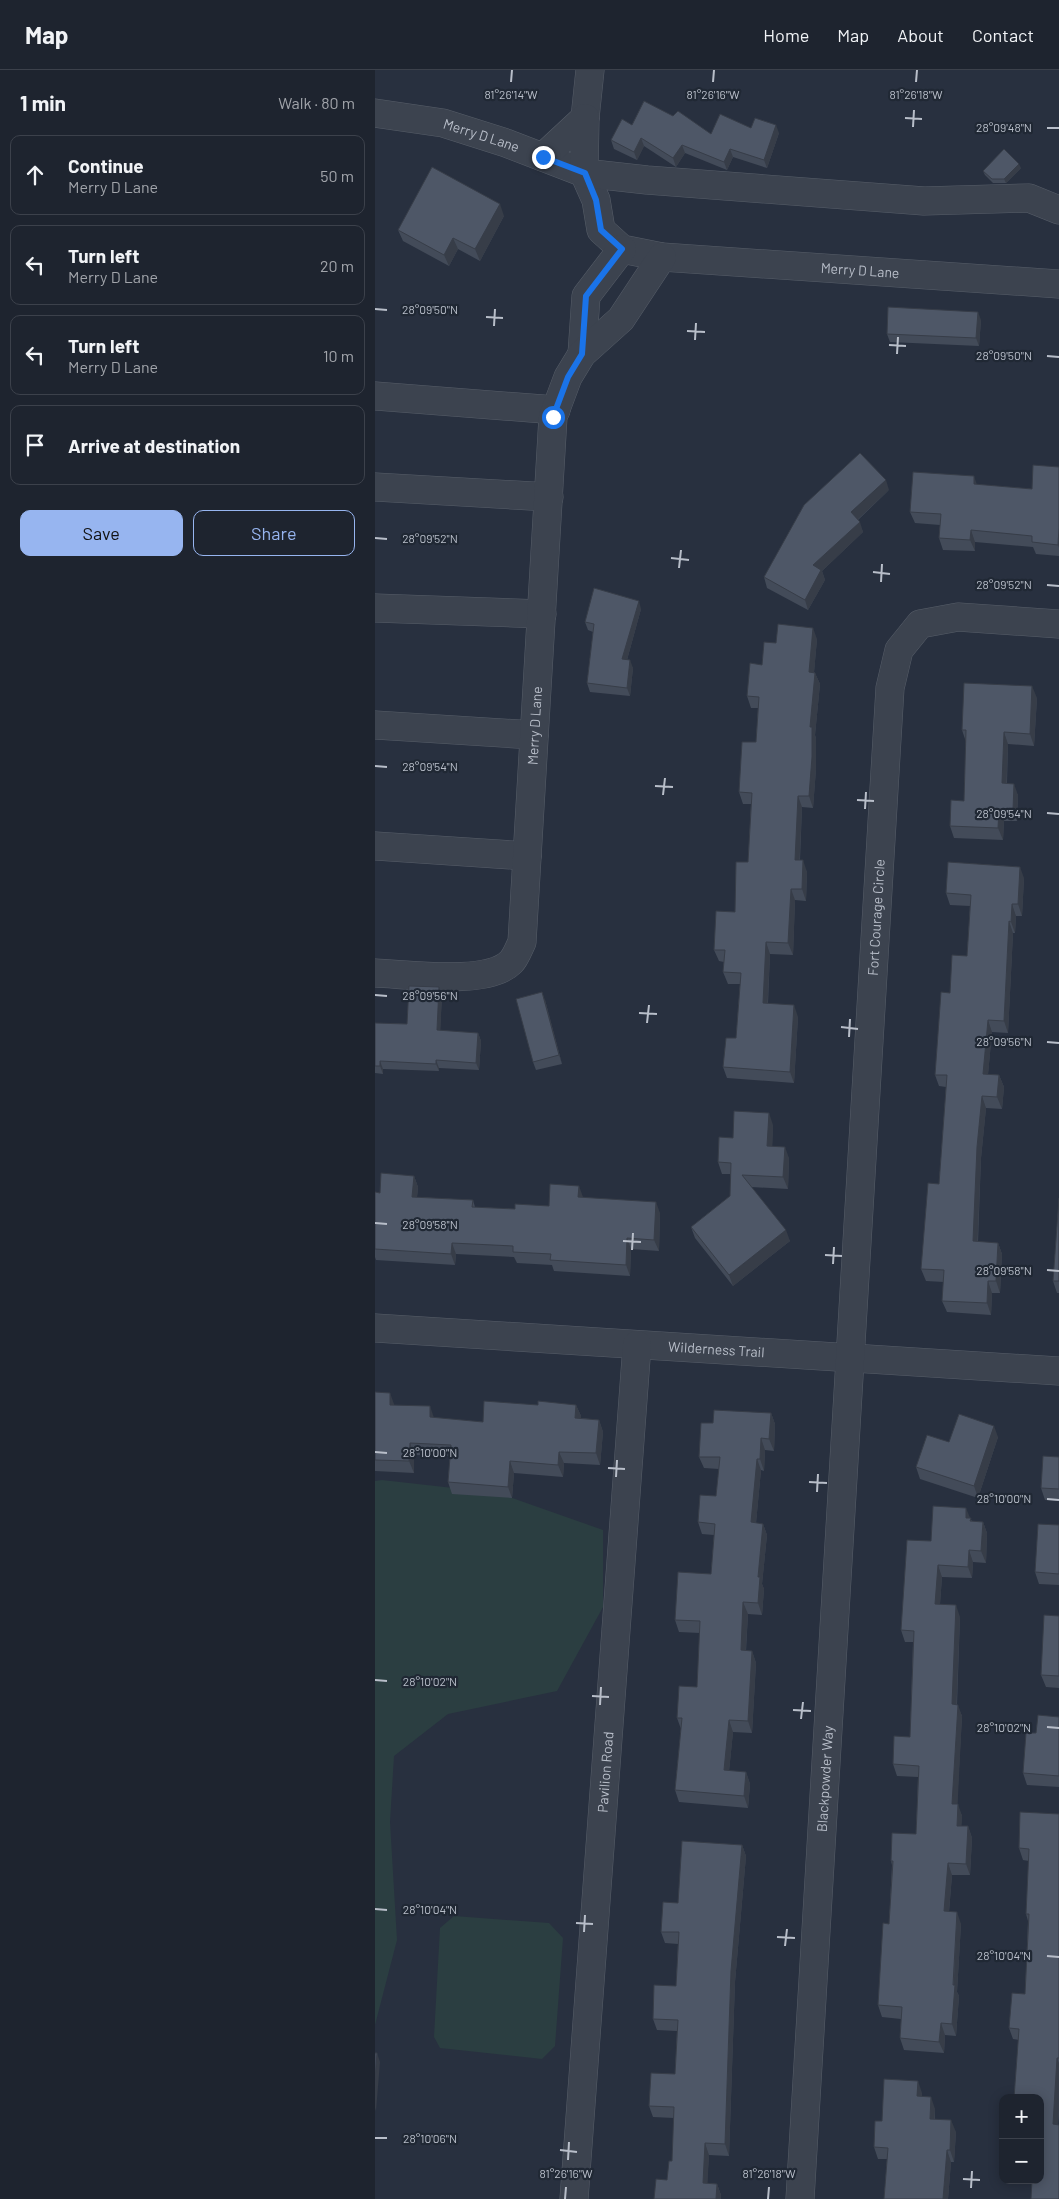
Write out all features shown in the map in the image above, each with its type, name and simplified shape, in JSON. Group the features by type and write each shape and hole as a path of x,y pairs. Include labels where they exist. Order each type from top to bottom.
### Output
{"street":[{"path":"591,70 585,118 585,173 596,200 601,230 622,249"},
{"name":"Merry D Lane","path":"375,113 443,123 585,173 647,180 924,201 1029,198 1059,210"},
{"path":"543,157 585,118"},
{"name":"Merry D Lane","path":"582,354 586,296 622,249 662,257 1059,284"},
{"name":"Merry D Lane","path":"375,972 461,977 489,974 511,962 522,942 553,417 568,377 582,354 621,319 662,257"},
{"path":"375,396 556,410"},
{"path":"375,487 549,497"},
{"path":"375,608 542,614"},
{"name":"Fort Courage Circle","path":"849,1359 890,688 899,650 920,624 958,616 1059,624"},
{"path":"375,725 534,735"},
{"path":"375,846 527,856"},
{"name":"Wilderness Trail","path":"375,1328 1059,1371"},
{"name":"Pavilion Road","path":"574,2199 637,1345"},
{"name":"Blackpowder Way","path":"800,2199 849,1359"}],"shaded area":[{"path":"382,1480 498,1493 603,1530 603,1607 557,1691 448,1714 394,1756 390,1822 397,1940 375,2025 375,1481"},
{"path":"454,1916 549,1923 563,1938 555,2046 542,2059 440,2048 434,2037 440,1928"}],"building":[{"path":"644,101 673,116 678,111 711,134 720,114 751,128 755,118 776,125 764,160 730,149 724,162 682,145 673,158 641,138 634,152 611,140 622,119 632,125"},
{"path":"1004,149 1019,164 1004,179 992,179 983,171"},
{"path":"432,167 500,204 475,249 453,238 444,255 398,230"},
{"path":"888,307 978,312 976,338 887,334"},
{"path":"860,453 886,480 851,512 860,522 813,565 821,570 805,600 764,577 804,505"},
{"path":"1033,465 1059,467 1058,545 1032,542 1032,536 971,530 970,540 939,538 941,514 910,512 913,472 974,476 974,484 1032,489"},
{"path":"594,588 639,601 622,659 630,660 627,688 587,683 594,624 585,622"},
{"path":"778,624 813,628 809,672 815,673 810,727 812,727 812,757 809,796 798,796 795,860 803,860 802,889 791,889 788,943 766,942 763,1003 794,1005 790,1072 723,1067 726,1038 736,1038 741,973 723,972 725,950 714,950 716,911 735,912 736,862 748,862 752,793 739,792 742,742 756,742 759,697 747,696 750,663 762,665 764,642 776,643"},
{"path":"964,683 1032,686 1030,734 1004,732 1002,783 1014,784 1013,810 999,809 998,828 950,826 951,800 964,801 966,730 962,730"},
{"path":"948,862 1020,867 1018,904 1012,904 1011,922 1009,921 1004,1021 988,1020 983,1074 999,1075 997,1097 982,1096 977,1147 973,1241 998,1243 996,1281 988,1281 987,1303 942,1301 944,1270 921,1269 928,1183 939,1184 947,1075 935,1075 941,992 950,993 952,955 967,956 971,895 946,893"},
{"path":"409,986 439,987 437,1030 478,1033 476,1063 436,1060 436,1064 380,1061 380,1066 375,1066 375,1023 407,1024"},
{"path":"542,992 559,1055 533,1062 516,999"},
{"path":"734,1111 769,1113 767,1146 785,1147 783,1177 742,1175 786,1230 729,1275 691,1227 730,1196 731,1163 718,1162 719,1137 733,1138"},
{"path":"381,1173 414,1176 412,1197 473,1200 472,1207 515,1209 515,1204 549,1206 550,1184 579,1186 578,1197 656,1202 654,1240 627,1238 626,1265 550,1260 551,1254 513,1252 513,1246 452,1243 451,1254 375,1249 375,1192 380,1193"},
{"path":"1059,1198 1059,1281 1053,1281"},
{"path":"375,1392 390,1393 390,1405 430,1406 430,1417 483,1422 484,1401 538,1405 538,1401 576,1405 575,1418 599,1420 596,1453 559,1452 558,1465 510,1461 508,1487 448,1482 451,1445 410,1443 409,1461 375,1460"},
{"path":"714,1410 771,1413 769,1439 761,1438 760,1459 757,1459 751,1522 763,1524 758,1577 760,1577 758,1603 743,1602 741,1650 752,1651 748,1721 729,1720 724,1770 746,1772 744,1796 675,1790 682,1718 677,1718 679,1686 697,1687 700,1621 675,1620 678,1572 711,1574 715,1524 698,1522 700,1495 716,1496 720,1457 699,1457 701,1423 713,1423"},
{"path":"959,1414 994,1426 974,1486 916,1467 927,1435 949,1442"},
{"path":"1043,1456 1059,1457 1059,1489 1041,1488"},
{"path":"933,1506 966,1508 966,1518 971,1518 970,1521 983,1522 981,1551 969,1550 968,1567 938,1565 935,1604 956,1605 952,1704 958,1705 952,1804 958,1804 957,1826 968,1826 966,1864 948,1863 944,1911 957,1912 953,1985 955,1985 952,2024 941,2023 939,2042 900,2038 902,2007 878,2005 883,1923 889,1924 893,1861 891,1861 892,1833 916,1834 919,1766 893,1764 894,1736 910,1737 914,1631 901,1630 907,1540 931,1541"},
{"path":"1038,1524 1059,1525 1059,1574 1035,1572"},
{"path":"1044,1615 1059,1616 1059,1676 1041,1675"},
{"path":"1038,1715 1059,1717 1059,1776 1023,1773 1026,1733 1036,1733"},
{"path":"1020,1812 1059,1814 1059,2058 1057,2058 1053,2124 1059,2125 1059,2199 1031,2199 1032,2184 1044,2184 1044,2094 1014,2094 1019,2029 1009,2028 1012,1993 1025,1994 1029,1914 1026,1914 1029,1849 1019,1848"},
{"path":"682,1841 742,1845 731,1971 725,2144 705,2143 703,2183 717,2184 716,2199 654,2199 656,2179 667,2180 669,2161 672,2161 674,2107 649,2106 651,2073 675,2074 678,2020 653,2019 654,1985 676,1986 679,1932 661,1932 663,1902 678,1903"},
{"path":"375,2053 377,2053 375,2080"},
{"path":"884,2079 918,2081 917,2096 931,2097 930,2119 951,2120 950,2150 947,2150 943,2199 884,2199 888,2148 874,2147 875,2121 882,2121"}],"route":[{"path":"543,157 585,173 596,200 601,230 622,249 586,296 582,354 568,377 553,417"}]}
